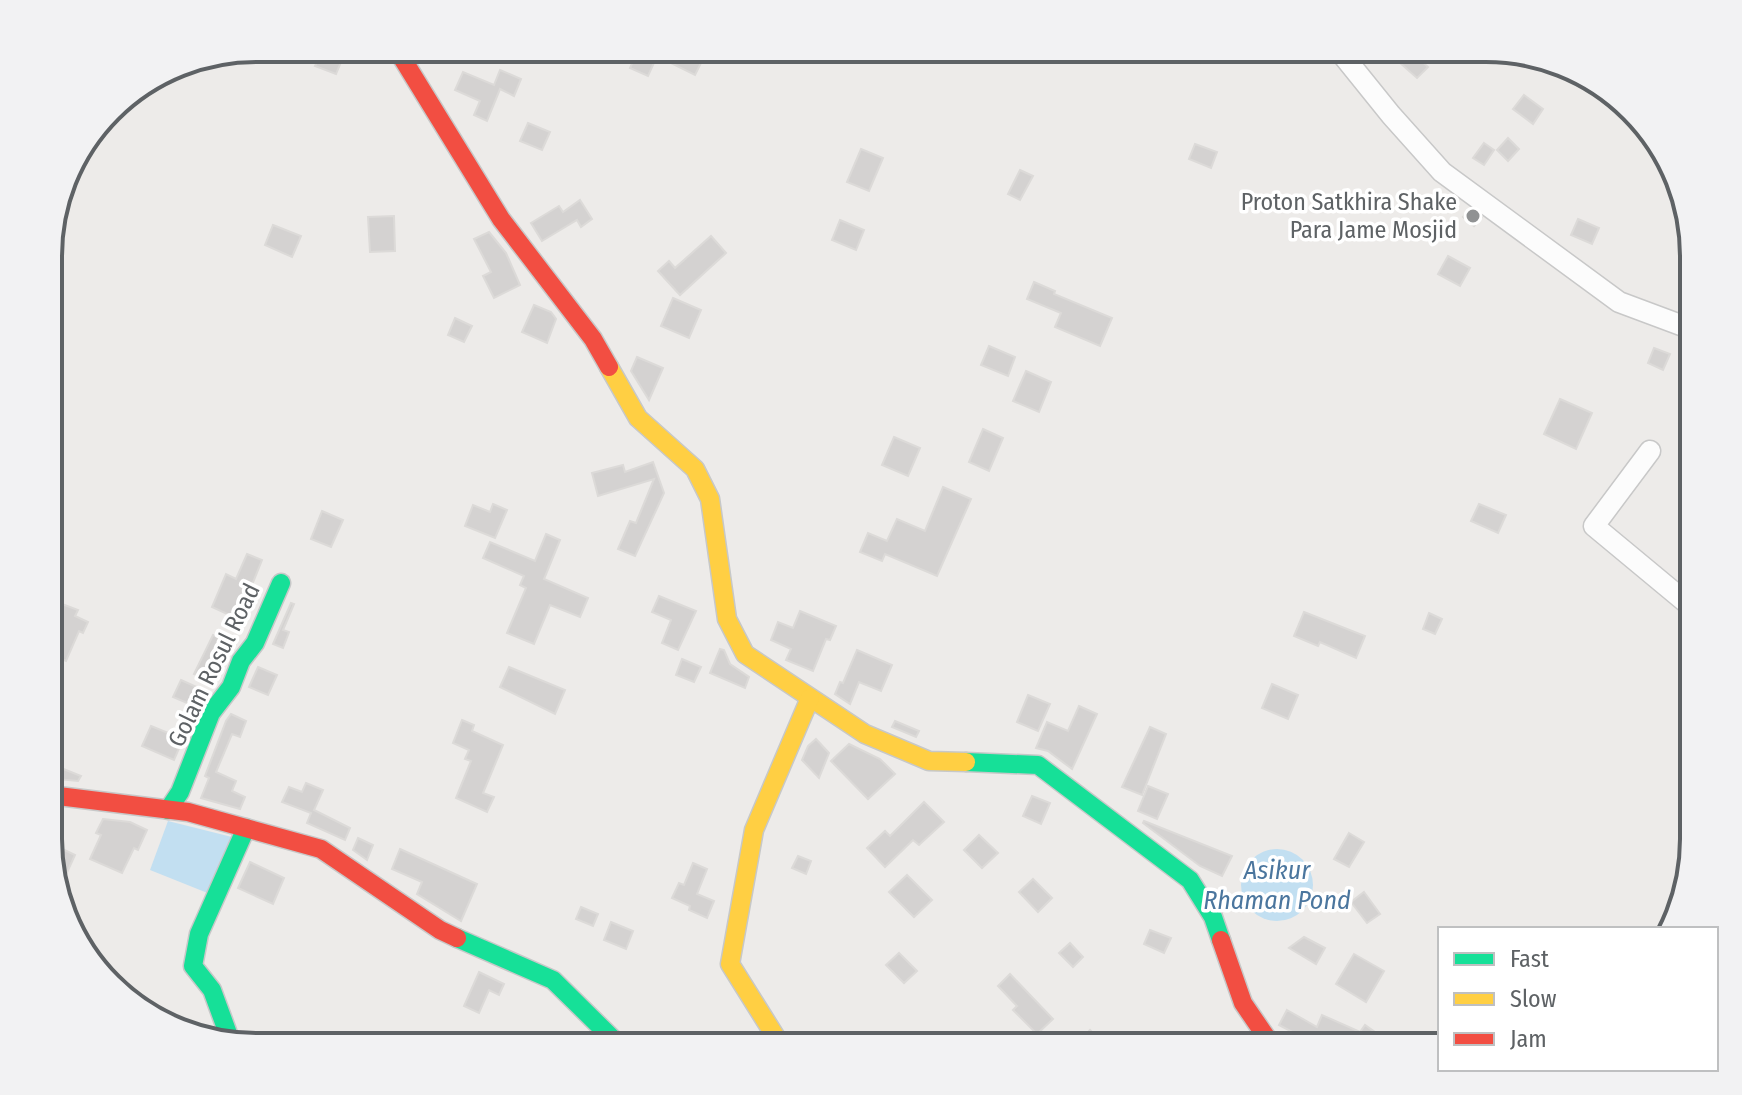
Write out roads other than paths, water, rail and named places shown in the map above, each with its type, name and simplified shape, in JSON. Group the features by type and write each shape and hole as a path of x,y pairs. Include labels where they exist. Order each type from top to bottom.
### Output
{"street":[{"path":"405,62 501,219 593,339 638,418 695,469 710,499 727,619 745,654 865,734 929,761 1038,765 1190,880 1213,917 1243,1003 1263,1033"},
{"path":"1348,62 1442,172 1619,302 1680,325"},
{"path":"1650,451 1594,526 1680,597"},
{"name":"Golam Rosul Road","path":"168,810 180,792 211,713 231,687 241,661 255,643 281,583"},
{"path":"773,1033 730,964 754,830 810,698"},
{"path":"62,797 188,812 321,849 440,930 553,980 607,1033"},
{"path":"227,1030 212,990 193,966 199,934 246,828"}],"water":[{"path":"168,821 232,837 210,894 150,870"},
{"name":"Asikur Rhaman Pond","path":"1277,849 1297,855 1307,865 1313,885 1307,905 1297,915 1277,921 1257,915 1247,905 1241,885 1247,865 1257,855"}],"place":[{"name":"Proton Satkhira Shake Para Jame Mosjid","path":"1473,216"}]}
